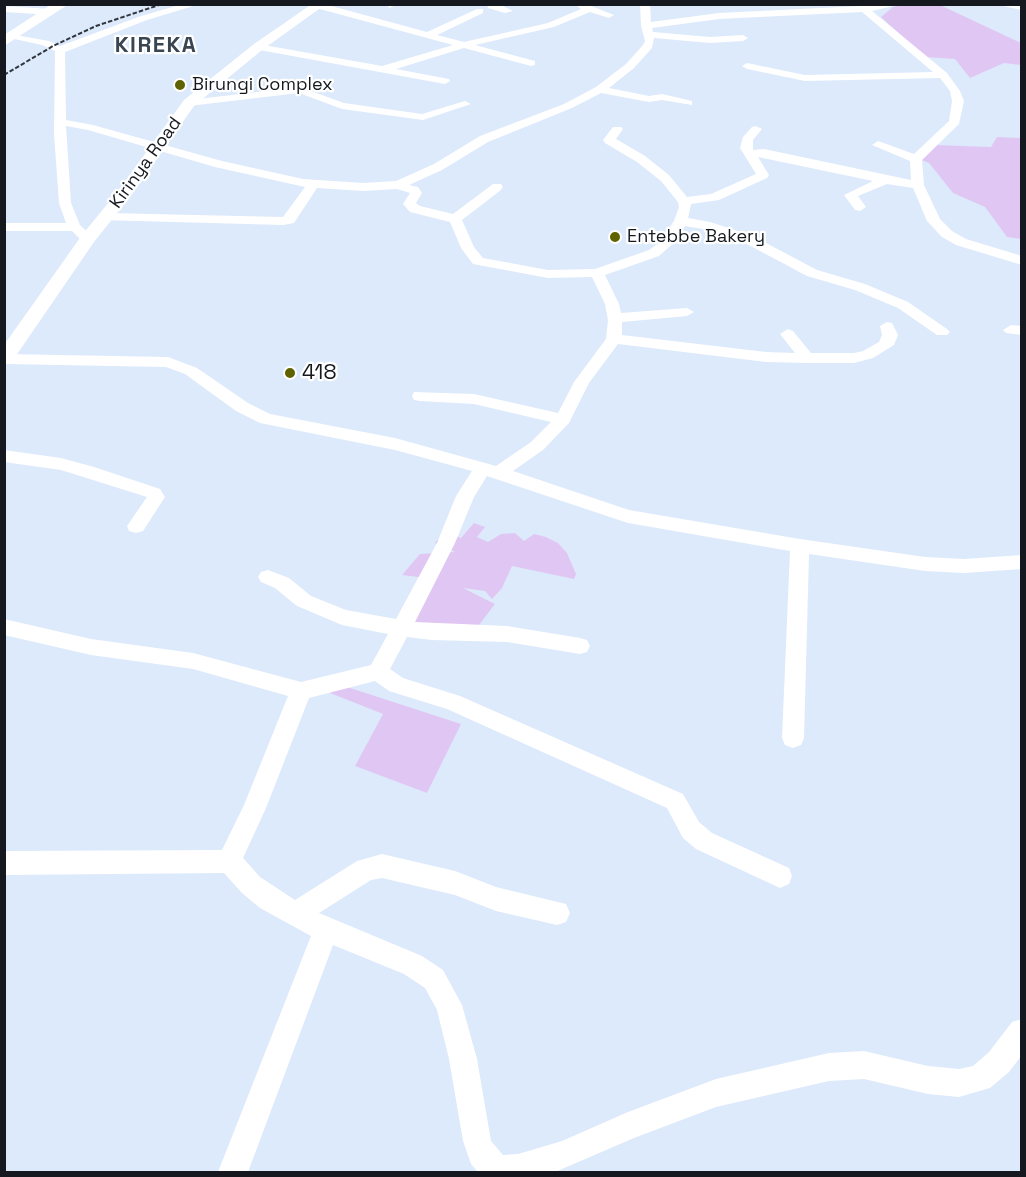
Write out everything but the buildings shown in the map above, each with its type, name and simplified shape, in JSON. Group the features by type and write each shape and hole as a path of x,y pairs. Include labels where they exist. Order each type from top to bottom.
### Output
{"highway":[{"path":"9,39 57,8"}],"main road":[{"name":"Kirinya Road","path":"4,359 81,233 106,217 189,103 258,47 320,5"}],"street":[{"path":"9,39 45,43 60,50 144,18 196,4"},
{"path":"495,4 491,6 508,11"},
{"path":"577,4 609,15"},
{"path":"60,122 89,127 158,148 313,185 363,188 398,185 438,167 489,136 568,106 600,89 636,60 650,41 645,4"},
{"path":"647,30 719,16 864,9 898,4"},
{"path":"1006,4 1022,7"},
{"path":"320,5 462,46 531,63"},
{"path":"4,9 57,8"},
{"path":"385,69 491,37 551,25 590,9"},
{"path":"864,9 943,75 955,91 958,101 955,122 916,159"},
{"path":"428,35 480,11"},
{"path":"647,30 705,40 743,38"},
{"path":"258,47 445,81"},
{"path":"60,50 60,122 65,203 68,215 81,233"},
{"path":"747,66 805,78 943,75"},
{"path":"600,89 649,99 662,97 688,103"},
{"path":"189,103 300,90 342,106 423,117 465,104"},
{"path":"455,219 468,248 478,261 548,274 597,273 654,253 673,236 681,222 685,207 684,201 666,178 654,168 611,142 609,139 616,129"},
{"path":"684,201 714,196 761,177 762,171 748,154 746,144 756,129"},
{"path":"878,145 916,159"},
{"path":"748,154 764,153 918,185"},
{"path":"916,159 918,185 934,220 947,234 961,242 1022,261"},
{"path":"860,207 850,195 886,180"},
{"path":"106,217 284,221 289,219 313,185"},
{"path":"398,185 414,190 416,193 409,204 415,209 455,219"},
{"path":"455,219 497,187"},
{"path":"681,222 705,225 748,239 812,273 860,287 903,305 942,332"},
{"path":"4,227 81,233"},
{"path":"4,627 91,647 193,661 301,691 378,672 446,543 468,489 490,471 537,446 563,418 582,382 614,339 615,318 612,304 597,273"},
{"path":"615,318 687,312"},
{"path":"614,339 766,357 854,358 868,356 889,341 886,326"},
{"path":"788,334 807,358"},
{"path":"4,359 168,362 191,371 242,407 266,419 382,440 490,471 628,516 800,546 925,564 964,566 1022,562"},
{"path":"420,396 474,399 563,418"},
{"path":"4,456 79,468 154,493 156,497 136,526"},
{"path":"793,738 800,546"},
{"path":"268,577 282,583 304,601 342,617 366,623 444,633 507,634 580,646"},
{"path":"378,672 396,685 452,702 675,801 691,830 704,841 780,876"},
{"path":"229,861 254,808 301,691"},
{"path":"4,863 229,861 260,892 326,930 425,971 438,985 449,1005 463,1059 481,1154 490,1165 502,1170 518,1169 564,1155 628,1126 716,1093 829,1067 864,1065 928,1080 959,1083 980,1078 999,1062 1022,1032"},
{"path":"296,913 366,869 382,866 455,883 496,899 558,914"},
{"path":"233,1173 326,930"}],"shaded area":[{"path":"940,5 1021,43 1021,65 1004,63 970,78 955,59 925,57 881,17 893,7"},
{"path":"997,137 1021,138 1021,239 1007,237 985,207 953,193 929,163 922,160 936,145 991,147"},
{"path":"474,523 485,527 477,537 488,542 501,534 515,533 524,541 534,534 558,543 567,553 576,574 574,579 512,566 502,588 492,599 485,591 463,588 495,604 473,633 413,625 426,578 402,575 420,554 455,552 435,543 445,532 461,538"},
{"path":"338,684 461,724 427,793 355,766 383,714 330,693"}],"railway":[{"path":"4,75 53,46 96,26 162,4"}],"place":[{"name":"Birungi Complex","path":"180,85"},
{"name":"Entebbe Bakery","path":"615,237"},
{"name":"418","path":"290,373"}],"district":[{"name":"KIREKA","path":"156,46"}]}
